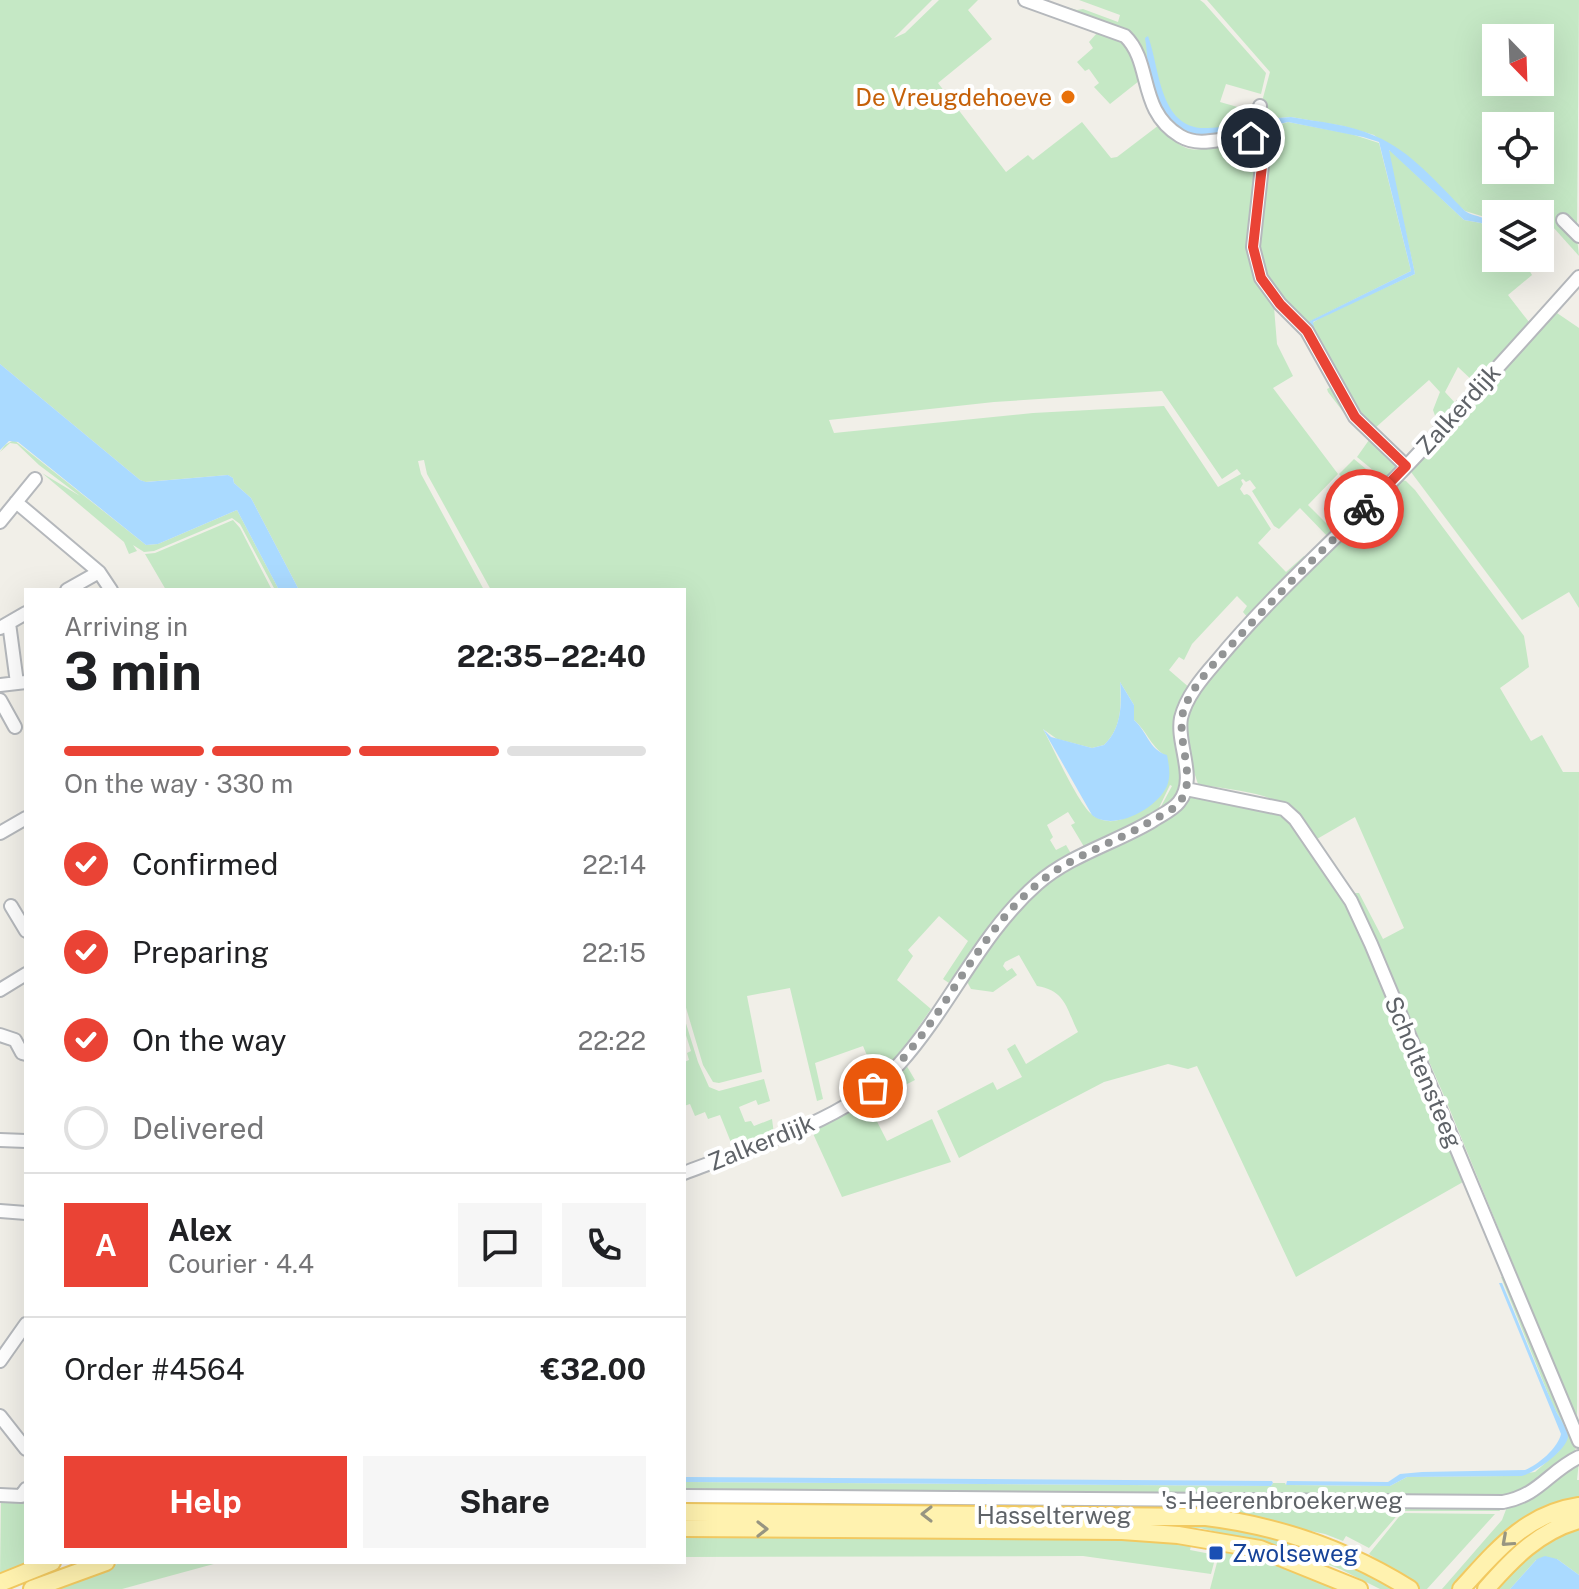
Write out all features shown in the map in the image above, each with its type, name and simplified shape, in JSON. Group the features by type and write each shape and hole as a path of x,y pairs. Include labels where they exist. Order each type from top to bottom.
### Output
{"main road":[{"path":"1461,1589 1508,1539 1528,1524 1551,1513 1579,1506"},
{"name":"Hasselterweg","path":"686,1512 1206,1517 1272,1527 1306,1538 1367,1564 1410,1589"},
{"path":"1486,1589 1534,1541 1554,1529 1579,1520"},
{"name":"Hasselterweg","path":"686,1528 1106,1531 1178,1535 1260,1549 1359,1589"},
{"path":"0,1583 47,1564"},
{"path":"32,1589 101,1564"}],"street":[{"path":"1025,0 1125,36 1135,49 1150,101 1166,124 1178,134 1198,142 1251,138 1260,145 1263,157 1253,247 1261,278 1280,304 1307,331 1355,417 1406,466"},
{"path":"1251,138 1260,106"},
{"path":"1563,220 1579,236"},
{"name":"Zalkerdijk","path":"686,1172 805,1125 845,1106 873,1088 908,1053 990,938 1028,893 1055,871 1166,813 1181,801 1187,774 1180,726 1183,712 1192,693 1216,661 1406,466 1579,277"},
{"path":"0,522 35,479"},
{"path":"16,502 99,572 110,588"},
{"path":"71,588 99,572"},
{"path":"0,685 22,682 5,626 24,614"},
{"path":"0,700 15,727"},
{"name":"Scholtensteeg","path":"1186,789 1284,809 1295,819 1351,901 1579,1441"},
{"path":"0,833 24,819"},
{"path":"11,906 24,928"},
{"path":"0,990 24,975"},
{"path":"0,1035 15,1040 24,1054"},
{"path":"0,1140 24,1141"},
{"path":"0,1211 24,1213"},
{"path":"0,1361 24,1327"},
{"path":"0,1416 24,1446"},
{"name":"'s-Heerenbroekerweg","path":"686,1496 1503,1502 1534,1492 1579,1457"},
{"path":"0,1495 24,1492"}],"green space":[{"path":"0,0 932,0 894,38 905,33 939,0 978,0 968,10 992,39 938,83 1006,172 1028,155 1033,160 1082,122 1111,158 1117,157 1159,125 1184,147 1202,149 1240,144 1255,150 1247,253 1253,272 1274,307 1277,344 1293,376 1273,388 1338,474 1308,505 1335,532 1329,538 1300,508 1279,529 1274,526 1252,491 1256,488 1250,480 1241,480 1243,484 1240,489 1244,495 1250,496 1271,529 1258,543 1286,572 1304,556 1307,558 1249,619 1243,612 1247,606 1237,596 1192,644 1184,660 1179,657 1169,670 1191,689 1186,697 1184,783 1174,802 1158,812 1170,785 1155,816 1086,850 1071,825 1075,823 1068,812 1047,825 1056,850 1066,845 1073,857 1053,866 1018,893 988,928 949,983 943,979 968,941 939,916 908,950 913,956 897,980 931,1009 899,1055 877,1079 863,1046 815,1063 823,1099 817,1101 790,988 747,996 762,1072 719,1083 713,1082 703,1065 686,1008 686,588 490,588 427,474 424,460 418,461 421,474 483,588 298,588 251,498 234,483 233,478 228,475 140,480 0,364","holes":["1162,391 1222,479 1237,469 1241,474 1218,487 1164,406 1033,413 834,433 829,420 994,402","1120,682 1134,705 1134,720 1164,755 1125,818 1102,820 1094,816 1081,801 1043,729 1057,739 1092,748 1104,745 1118,723"]},
{"path":"1041,0 1083,9 1118,22 1120,15 1079,0 1200,0 1266,73 1261,94 1226,84 1220,102 1255,112 1248,134 1186,136 1164,118 1136,42"},
{"path":"1207,0 1579,0 1579,256 1554,228 1554,200 1482,200 1482,216 1465,211 1374,135 1343,126 1291,117 1278,118 1263,126 1265,129 1288,122 1351,134 1379,143 1411,271 1307,323 1282,300 1261,271 1258,239 1267,163 1254,131 1270,72"},
{"path":"1104,30 1129,44 1139,81 1110,104 1094,87 1099,83 1089,69 1085,71 1077,62 1093,48 1089,42"},
{"path":"1390,150 1464,220 1482,224 1482,272 1530,272 1532,275 1508,295 1529,322 1475,383 1458,367 1445,392 1456,404 1438,424 1433,410 1440,392 1429,380 1374,429 1347,393 1311,324 1415,274"},
{"path":"1557,313 1579,328 1579,608 1569,592 1522,620 1408,468 1548,315"},
{"path":"1333,386 1399,465 1398,470 1385,480 1357,457 1369,440 1357,430 1328,392 1327,389"},
{"path":"14,440 146,545 158,544 237,510 278,588 274,588 240,524 232,518 154,551 144,552 133,545 137,551 129,554 124,542 42,473 80,496 17,444 10,443 0,452 5,445"},
{"path":"1354,459 1383,483 1365,505 1339,474"},
{"path":"1399,479 1415,490 1524,636 1529,667 1500,688 1531,741 1542,735 1563,772 1579,772 1577,1420 1445,1098 1352,893 1359,893 1383,939 1404,928 1355,817 1317,839 1305,823 1280,803 1251,793 1198,784 1184,742 1184,714 1195,694 1232,648"},
{"path":"233,520 271,588 165,588 145,554 155,553"},
{"path":"1195,795 1257,804 1292,819 1345,899 1380,973 1377,975 1463,1182 1296,1277 1197,1066 1188,1069 1168,1064 1104,1082 959,1158 937,1111 993,1082 997,1090 1022,1077 1007,1049 1015,1044 1026,1064 1078,1032 1060,996 1037,986 1019,955 1003,966 1007,971 1012,968 1017,975 993,992 971,989 965,978 999,931 1036,888"},
{"path":"686,1023 709,1087 719,1091 764,1079 770,1101 758,1105 756,1100 739,1107 745,1122 751,1121 754,1126 772,1119 774,1134 734,1150 720,1115 708,1119 705,1112 695,1116 690,1104 686,1105 686,1061 689,1060 687,1053 691,1051"},
{"path":"905,1063 915,1080 868,1104 887,1141 932,1119 951,1162 842,1197 810,1127"},
{"path":"1501,1277 1506,1277 1577,1445 1567,1462 1558,1469 1508,1497 686,1493 686,1482 1271,1486 1273,1483 1285,1483 1390,1486 1407,1477 1506,1476 1535,1472 1559,1451 1567,1431 1553,1406"},
{"path":"1579,1461 1579,1502 1523,1518 1490,1546 1453,1589 1442,1589 1502,1520 1507,1507"},
{"path":"1,1499 24,1500 24,1564 31,1564 0,1577"},
{"path":"686,1500 1498,1507 1500,1511 1401,1511 1369,1548 1346,1536 1343,1541 1264,1521 686,1508"},
{"path":"1402,1513 1495,1514 1427,1589 1420,1589 1369,1554"},
{"path":"686,1517 1211,1522 1262,1531 1310,1545 1357,1564 1402,1589 1380,1589 1288,1549 1200,1528 686,1524"},
{"path":"1579,1523 1579,1575 1557,1559 1536,1560 1510,1589 1490,1589 1511,1565"},
{"path":"686,1533 1127,1537 1191,1546 1190,1550 1216,1555 1211,1574 1083,1556 686,1557"},
{"path":"1220,1551 1280,1566 1339,1589 1210,1589"},
{"path":"117,1564 214,1564 122,1589 44,1589"}],"water":[{"path":"1148,36 1164,95 1180,119 1192,126 1212,128 1240,123 1242,127 1224,134 1206,136 1194,134 1174,122 1159,103 1150,81 1145,38"},
{"path":"1278,118 1334,124 1388,142 1423,169 1465,211 1482,218 1482,224 1464,220 1389,150 1415,274 1313,322 1316,336 1308,322 1411,271 1379,142 1288,122 1263,128"},
{"path":"0,364 140,480 228,475 233,478 234,483 251,498 298,588 278,588 237,510 158,544 146,545 18,442 9,441 0,450"},
{"path":"1120,682 1134,705 1134,720 1152,745 1167,755 1169,774 1162,795 1144,810 1122,819 1101,820 1092,815 1043,729 1051,737 1092,748 1104,745 1118,723"},
{"path":"1499,1283 1502,1283 1566,1430 1566,1443 1556,1455 1522,1476 1407,1477 1390,1486 1286,1485 1287,1481 1388,1482 1400,1474 1422,1472 1525,1470 1547,1455 1561,1434"},
{"path":"686,1477 1272,1481 1271,1486 686,1482"},
{"path":"1545,1556 1557,1559 1579,1575 1579,1589 1510,1589 1537,1559"}],"way so far":[{"path":"873,1088 908,1053 1004,919 1038,883 1068,863 1139,829 1181,801 1187,774 1181,719 1192,693 1254,619 1364,509"}],"place":[{"name":"De Vreugdehoeve","path":"1068,97"},
{"name":"Zwolseweg","path":"1216,1553"}],"route":[{"path":"1251,138 1260,145 1263,157 1253,247 1261,278 1314,341 1355,417 1406,466 1364,509"}]}
